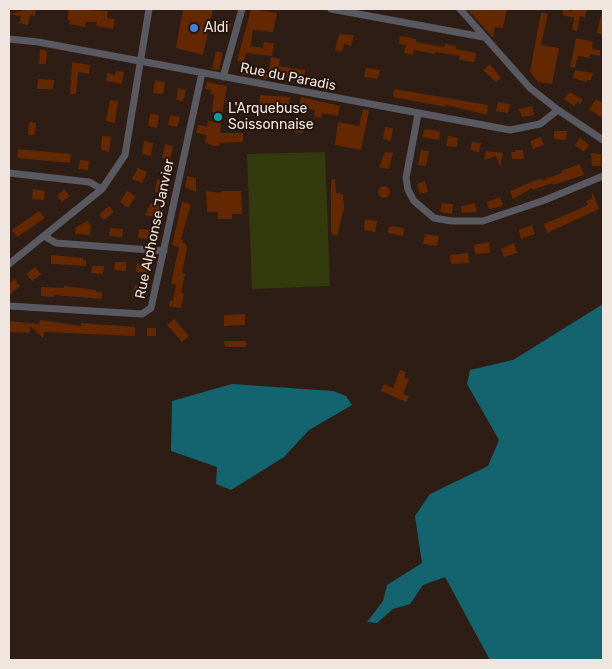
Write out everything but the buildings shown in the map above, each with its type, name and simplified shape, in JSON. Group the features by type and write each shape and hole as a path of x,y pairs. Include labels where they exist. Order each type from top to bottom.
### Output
{"street":[{"path":"9,264 102,189 125,155 149,9"},
{"path":"223,77 242,9"},
{"path":"331,9 484,37"},
{"path":"460,9 530,88 558,110 603,140"},
{"name":"Rue du Paradis","path":"9,40 38,42 510,130 540,124 558,110"},
{"name":"Rue Alphonse Janvier","path":"9,306 142,314 148,312 154,304 202,73"},
{"path":"418,114 406,178 408,190 414,201 434,218 451,221 483,221 545,200 603,176"},
{"path":"9,173 89,182 102,189"},
{"path":"44,236 56,243 164,251"}],"green space":[{"path":"325,152 330,286 252,289 247,154"}],"water":[{"path":"603,304 603,660 490,660 445,577 423,585 410,604 393,609 377,623 367,622 383,601 387,585 422,563 415,516 430,494 488,466 499,440 467,384 470,370 513,360"},
{"path":"232,384 333,391 346,396 352,405 309,430 284,457 231,490 216,484 217,467 171,451 172,401"}],"place":[{"name":"Aldi","path":"194,28"},
{"name":"L'Arquebuse Soissonnaise","path":"218,117"}]}
